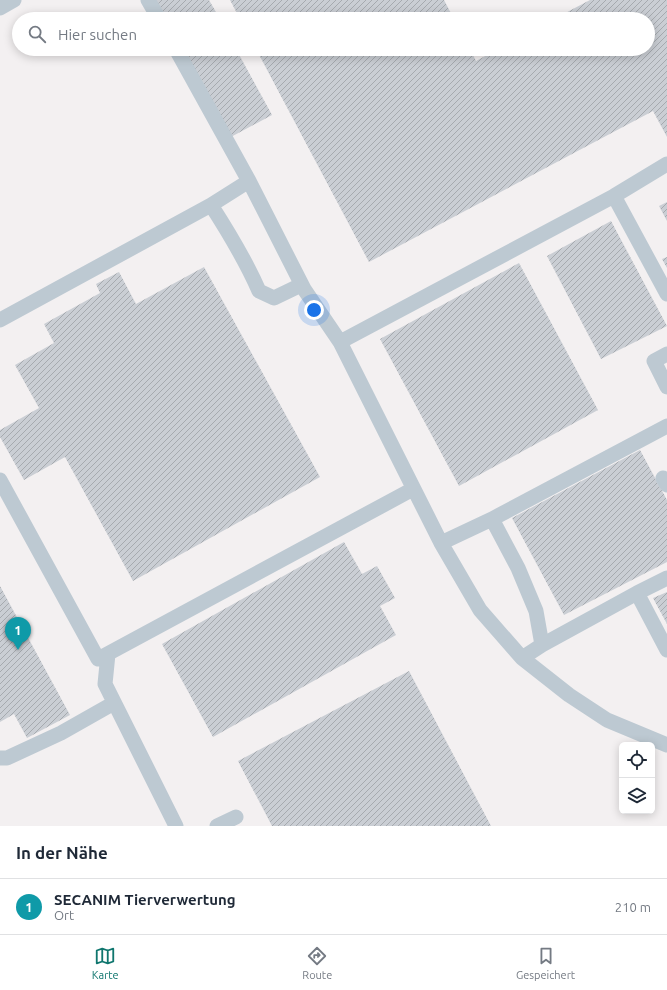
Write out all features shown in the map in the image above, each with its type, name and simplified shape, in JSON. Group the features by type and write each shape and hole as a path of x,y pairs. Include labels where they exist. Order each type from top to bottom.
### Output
{"lane":[{"path":"0,8 14,0"},
{"path":"148,0 155,12"},
{"path":"180,56 249,181 304,290"},
{"path":"340,342 614,196 667,164"},
{"path":"0,320 211,205 249,181"},
{"path":"614,196 667,294"},
{"path":"211,205 250,271 259,292 274,298 301,285 340,342 441,543 480,610 522,658 569,695 608,720 667,745"},
{"path":"667,354 654,361 667,387"},
{"path":"441,543 492,519 667,426"},
{"path":"1,485 98,659 413,489"},
{"path":"492,519 518,568 536,611 542,645"},
{"path":"522,658 542,645 667,578"},
{"path":"637,594 667,650"},
{"path":"108,654 105,684 176,826"},
{"path":"0,758 7,758 54,736 114,703"},
{"path":"217,826 236,816"}],"building":[{"path":"154,0 209,0 216,12 160,12"},
{"path":"230,0 444,0 450,12 236,12"},
{"path":"590,0 667,0 667,137 653,111 369,262 260,56 474,56 476,61 485,56 655,56 655,12 567,12"},
{"path":"185,56 240,56 272,115 229,138"},
{"path":"667,202 667,221 659,206"},
{"path":"611,221 667,326 601,359 547,256"},
{"path":"667,257 667,268 662,259"},
{"path":"519,263 598,410 459,486 380,339"},
{"path":"204,267 320,477 133,581 65,457 24,480 0,437 0,430 39,408 15,365 54,343 44,324 100,293 96,284 119,272 136,304"},
{"path":"640,450 667,500 667,562 564,615 512,518"},
{"path":"344,542 362,574 377,566 395,598 380,606 396,635 213,737 162,644"},
{"path":"0,586 70,715 27,738 14,714 0,722"},
{"path":"667,592 667,624 653,598"},
{"path":"409,671 491,826 272,826 238,761"}],"place":[{"name":"SECANIM Tierverwertung","path":"18,650"}]}
